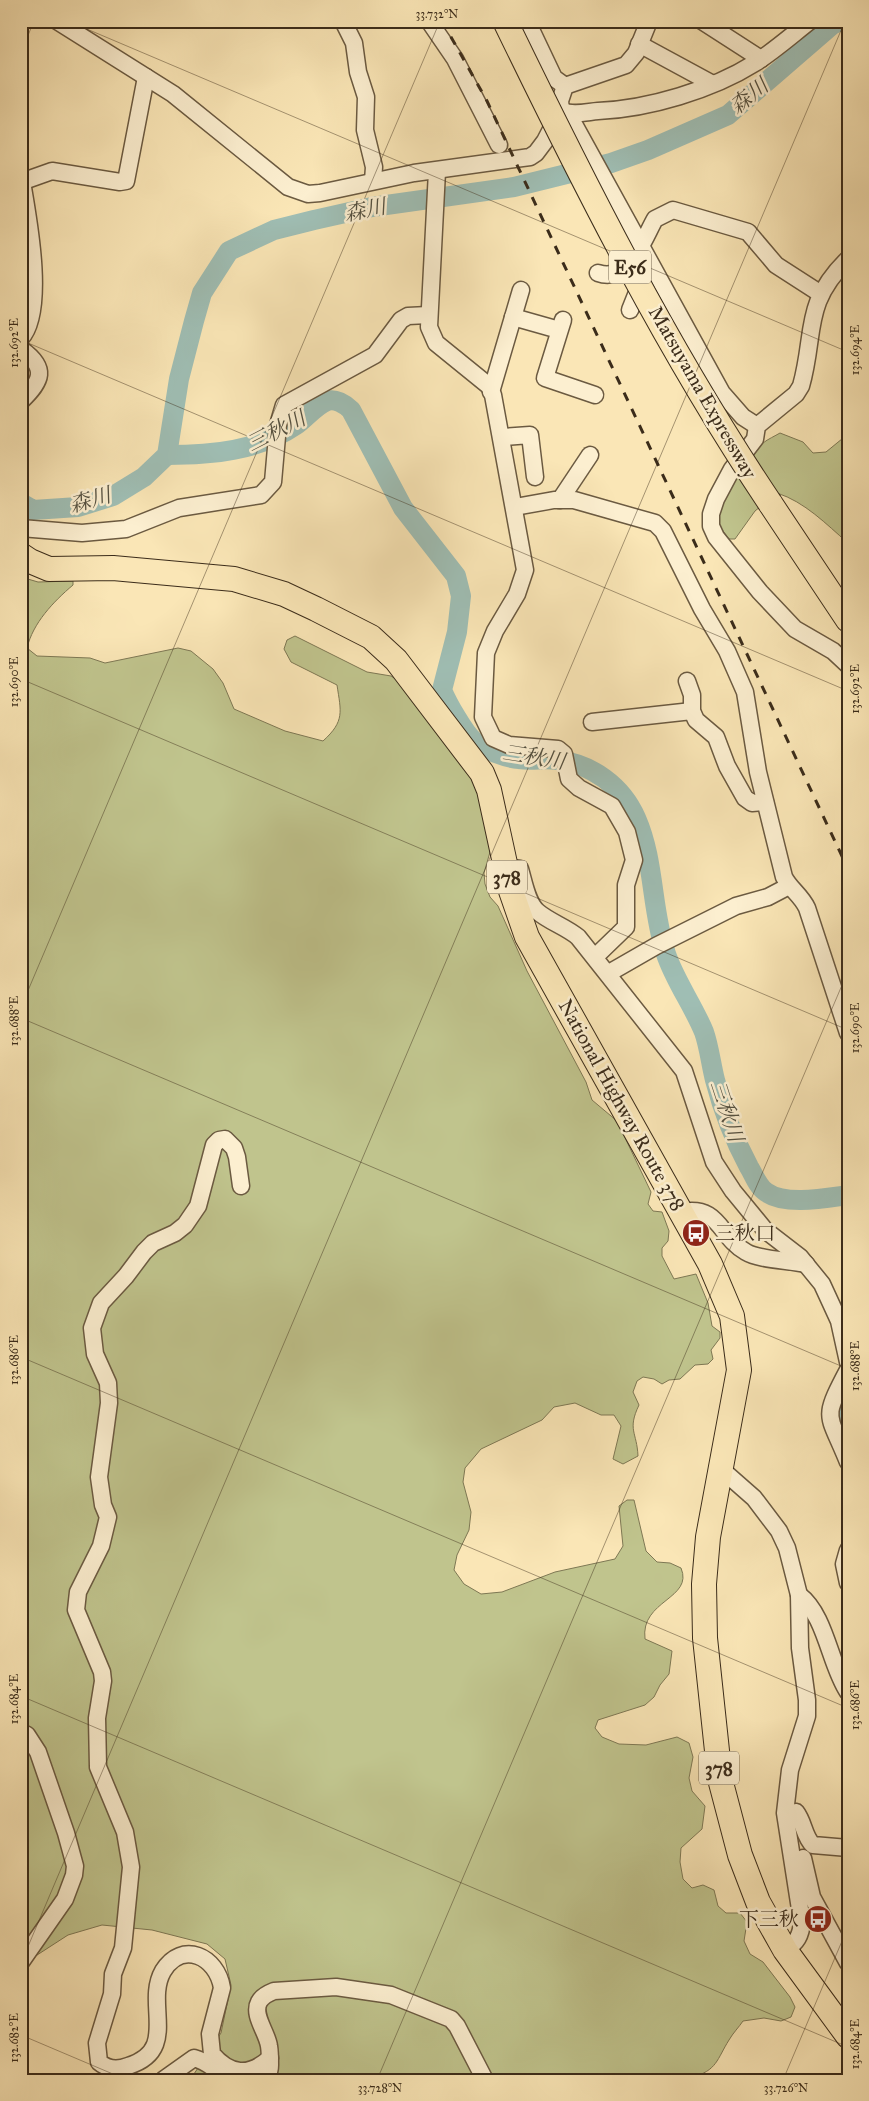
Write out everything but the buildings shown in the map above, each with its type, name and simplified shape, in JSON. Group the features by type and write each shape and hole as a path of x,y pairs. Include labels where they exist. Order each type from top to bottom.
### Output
{"highway":[{"name":"Matsuyama Expressway","path":"505,21 616,243 728,441 848,620"},
{"name":"National Highway Route 378","path":"21,555 49,569 113,568 202,574 252,583 284,594 370,637 408,674 482,773 489,790 505,867 528,937 682,1212 723,1290 732,1316 737,1342 739,1370 736,1396 708,1537 703,1609 720,1779 729,1818 749,1881 785,1950 848,2036"}],"street":[{"path":"57,21 190,106 277,180 298,192 320,193 373,181 437,176 530,157 536,153 565,113 663,102 740,72 761,59 810,21"},
{"path":"342,21 354,44 358,72 366,97 365,130 374,166 373,181"},
{"path":"429,21 455,59 500,145"},
{"path":"526,21 554,78 565,86"},
{"path":"565,86 626,65 636,53 649,21"},
{"path":"702,21 761,59"},
{"path":"639,44 711,83"},
{"path":"21,338 28,329 31,317 34,274 22,182 52,171 120,182 126,181 146,77"},
{"path":"565,86 560,101 565,113 722,393 743,417 758,426"},
{"path":"437,176 428,315 429,327 436,343 489,386 492,392 503,437 506,474 515,507 526,570 517,594 496,630 486,653 483,717 493,738 509,744 558,749 564,754 569,778 579,788 612,806 627,832 634,860 626,885 626,927 595,957"},
{"path":"630,310 638,290 642,248 655,218 666,212 680,211 748,232 776,265 821,294"},
{"path":"598,273 610,274 620,271 642,248"},
{"path":"848,259 821,294 813,312 801,386 796,394 758,426 755,440 732,469 716,499 711,514 711,526 716,537 749,578 795,629 833,651 848,665"},
{"path":"492,392 521,290"},
{"path":"21,528 82,533 126,529 179,508 256,497 268,490 273,482 278,425 284,405 375,355 401,320 408,316 428,315"},
{"path":"513,317 561,325 545,378 596,395"},
{"path":"21,349 38,364 39,377 36,387 21,402"},
{"path":"503,437 530,435 535,477"},
{"path":"560,500 590,455"},
{"path":"515,507 560,500 574,500 655,523 663,531 702,609 727,651 746,692 765,802 788,886 800,895 810,914 848,1033"},
{"path":"687,681 692,695 692,711 696,720 716,737 721,745 727,766 745,798 752,803 765,802"},
{"path":"592,722 692,711"},
{"path":"505,867 520,869 531,902 538,912 567,928 595,957 684,1071 714,1162 733,1191 765,1230 806,1264 822,1284 839,1321 848,1362"},
{"path":"609,974 656,946 736,906 768,897 788,886"},
{"path":"241,1186 234,1148 225,1139 219,1140 214,1145 211,1154 198,1206 185,1225 153,1243 101,1303 96,1315 92,1328 92,1339 108,1384 100,1476 103,1504 108,1517 100,1546 78,1592 76,1610 102,1672 97,1718 98,1767 125,1832 131,1868 123,1948 113,1974 112,1994 97,2043 99,2062 104,2067 124,2068 135,2064 152,2049 158,2037 159,2024 156,1996 162,1972 170,1962 178,1957 189,1955 205,1957 214,1966 221,1980 222,1988 210,2034 212,2054 227,2068 241,2071 261,2066 270,2058"},
{"path":"682,1212 695,1209 710,1215 745,1252 806,1264"},
{"path":"848,1370 828,1413 831,1427 848,1462"},
{"path":"721,1469 754,1498 779,1531 787,1548 799,1595 800,1648 807,1700 807,1716 796,1748 787,1793 786,1827 802,1922 801,1933 794,1945 785,1950"},
{"path":"848,1550 844,1564 848,1583"},
{"path":"799,1595 806,1601 829,1644 848,1692"},
{"path":"21,1732 27,1735 38,1752 66,1833 74,1866 74,1875 64,1899 21,1962"},
{"path":"787,1793 809,1841 813,1845 848,1848"},
{"path":"796,1812 806,1875 812,1897 848,1963"},
{"path":"163,2080 194,2058 229,2078 260,2080 268,2076 270,2071 269,2044 257,2010 259,2001 265,1995 274,1991 336,1987 391,1995 451,2019 457,2026 485,2080"}],"green space":[{"path":"780,433 803,442 813,453 826,452 848,434 848,543 806,508 777,493 755,511 735,539 729,539 721,527 717,515 718,507 728,487 757,449"},
{"path":"21,577 38,582 73,581 73,585 51,606 34,630 27,648 37,656 90,658 105,663 178,648 191,651 213,669 223,683 234,709 285,731 323,741 335,728 340,716 337,685 291,662 284,649 287,640 295,636 367,672 391,676 403,684 475,779 488,832 490,852 484,873 485,884 490,897 498,906 527,971 586,1082 592,1100 617,1121 651,1192 648,1204 653,1211 662,1212 669,1231 668,1241 662,1248 662,1256 674,1279 696,1274 708,1303 712,1326 720,1332 720,1338 711,1350 713,1359 708,1364 695,1365 680,1379 669,1380 662,1384 654,1379 643,1377 637,1381 633,1392 639,1405 635,1413 633,1426 638,1456 623,1464 613,1459 621,1426 614,1415 601,1415 575,1403 554,1407 542,1420 481,1449 465,1468 463,1482 471,1512 469,1530 457,1555 454,1570 464,1584 481,1594 502,1592 555,1572 615,1559 623,1546 619,1506 627,1500 634,1500 646,1551 657,1562 670,1563 681,1568 683,1578 680,1587 650,1616 646,1626 645,1639 672,1651 669,1674 660,1685 654,1697 645,1705 598,1720 595,1728 602,1737 619,1744 646,1745 677,1737 689,1743 693,1757 689,1778 692,1791 705,1806 702,1829 681,1848 680,1862 683,1879 692,1888 703,1885 714,1890 718,1906 726,1913 740,1913 747,1922 744,1941 750,1954 763,1962 790,1997 795,2007 791,2017 781,2021 764,2018 743,2021 712,2068 707,2071 692,2077 669,2077 662,2080 190,2080 221,2033 231,1985 225,1959 207,1944 152,1930 102,1925 68,1935 34,1957 21,1975"}],"waterway":[{"name":"森川","path":"21,503 33,510 78,507 113,496 144,477 167,455 179,379 202,293 229,251 274,230 314,220 372,207 514,187 611,163 648,150 728,115 839,21"},
{"name":"三秋川","path":"167,455 201,454 234,450 266,441 296,425 319,405 327,401 340,402 351,410 403,508 456,576 461,596 457,632 442,690 461,725 474,741 489,750 514,758 529,760 552,759 582,766 604,778 623,796 636,818 647,851 661,937 666,954 674,974 704,1032 725,1114 738,1146 756,1181 766,1192 784,1199 806,1200 848,1195"},
{"name":"三秋川","path":"848,1391 840,1410 840,1422 848,1441"}],"railway":[{"path":"442,21 487,101 848,869"}],"place":[{"name":"三秋口","path":"696,1233"},
{"name":"下三秋","path":"818,1919"}]}
